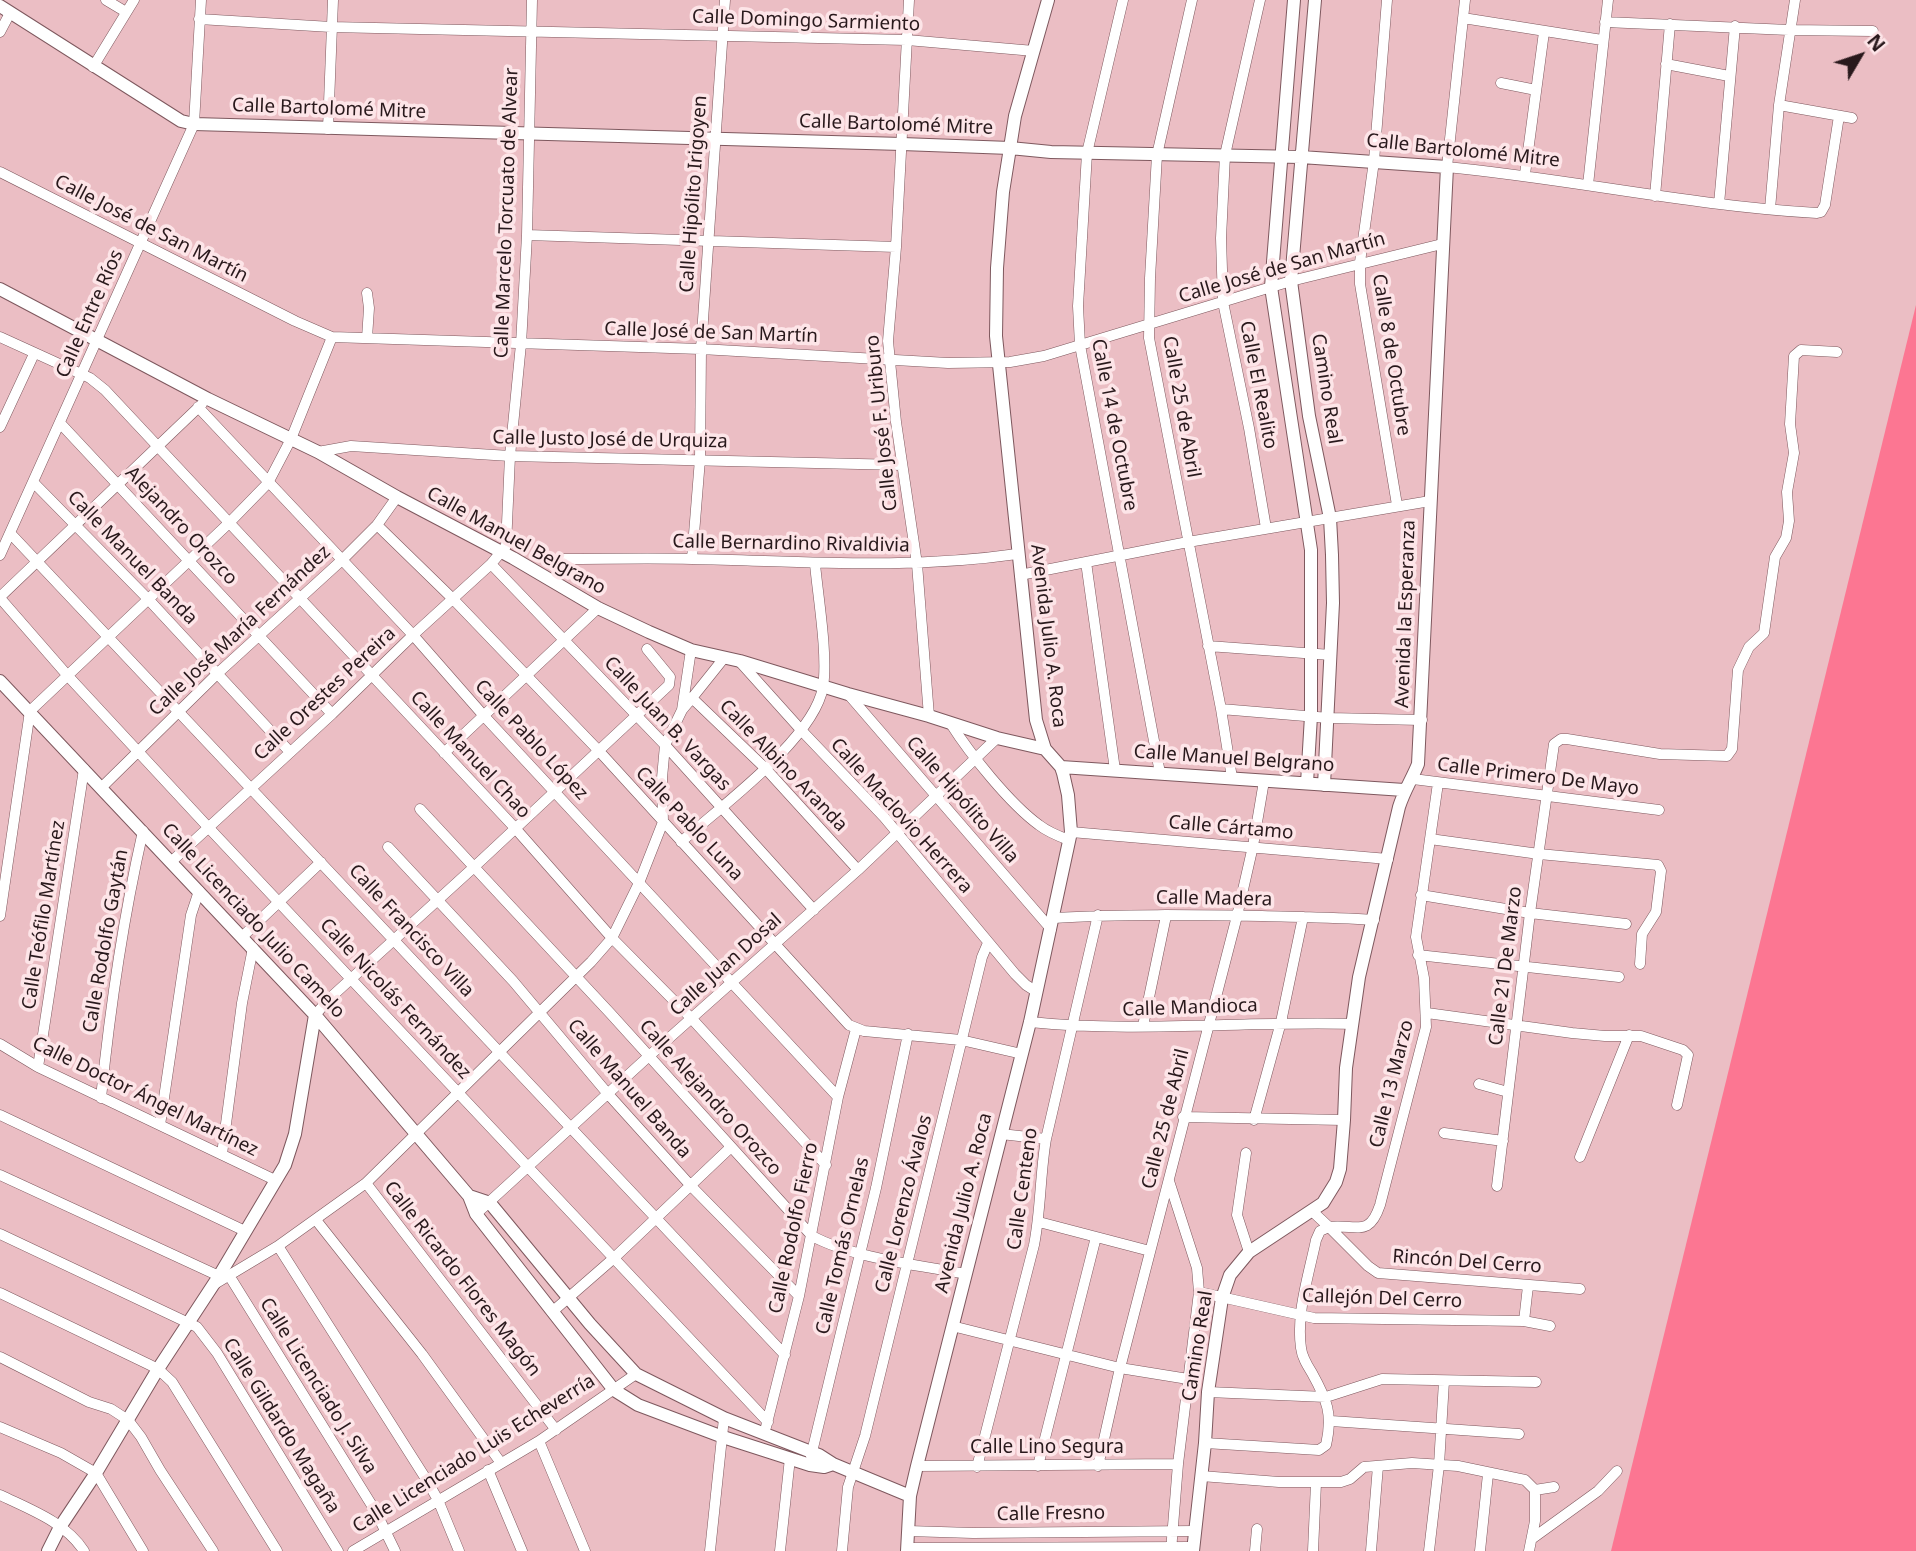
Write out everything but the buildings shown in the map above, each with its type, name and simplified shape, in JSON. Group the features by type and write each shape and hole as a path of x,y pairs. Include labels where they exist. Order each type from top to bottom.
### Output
{"street":[{"path":"106,0 126,12"},
{"path":"93,67 134,0"},
{"name":"Calle Entre Ríos","path":"0,555 194,124 201,0"},
{"path":"328,129 333,0"},
{"name":"Calle Marcelo Torcuato de Alvear","path":"502,552 507,540 510,456 522,344 532,0"},
{"name":"Calle Hipólito Irigoyen","path":"692,559 700,458 701,349 725,0"},
{"name":"Calle José F. Uriburo","path":"909,0 897,247 888,324 889,359 917,564 929,716"},
{"name":"Avenida Julio A. Roca","path":"907,1550 910,1496 1030,1023 1070,836 1068,795 1061,766 1045,749 1036,720 998,362 997,268 1003,192 1015,116 1048,0"},
{"name":"Calle 14 de Octubre","path":"1123,0 1087,153 1079,306 1080,345 1160,773"},
{"name":"Calle 25 de Abril","path":"1192,0 1157,155 1149,324 1152,356 1232,778"},
{"name":"Calle El Realito","path":"1260,0 1225,155 1222,215 1223,302 1247,416 1266,528"},
{"name":"Camino Real","path":"1294,0 1271,287 1307,520 1311,566 1311,716 1307,783"},
{"name":"Camino Real","path":"1315,0 1291,281 1309,416 1329,518 1333,578 1324,785"},
{"name":"Calle 8 de Octubre","path":"1387,0 1374,161 1360,262 1362,299 1397,505"},
{"name":"Avenida la Esperanza","path":"1312,1211 1323,1203 1336,1182 1340,1169 1346,1068 1359,977 1404,790 1413,779 1418,764 1442,244 1447,167 1465,0"},
{"path":"1588,184 1608,0"},
{"path":"1770,209 1779,105 1795,0"},
{"path":"0,32 5,10"},
{"name":"Calle Bartolomé Mitre","path":"5,10 180,121 194,124 902,144 1087,153 1301,157 1525,174 1655,196 1821,212 1825,205 1839,116"},
{"path":"1463,18 1602,40"},
{"name":"Calle Domingo Sarmiento","path":"199,19 331,26 907,40 1034,51"},
{"path":"1605,22 1789,30 1873,30"},
{"path":"1655,196 1670,24"},
{"path":"1718,204 1735,26"},
{"path":"1525,174 1545,32"},
{"path":"1666,64 1729,76"},
{"path":"1501,83 1536,90"},
{"path":"1779,105 1852,118"},
{"name":"Calle José de San Martín","path":"0,172 295,321 332,337 701,349 948,363 998,362 1044,356 1291,281 1442,244"},
{"path":"527,235 897,247"},
{"name":"Calle Manuel Belgrano","path":"0,289 97,339 203,403 318,452 502,552 598,608 691,650 740,661 997,738 1045,749"},
{"path":"367,293 367,338"},
{"name":"Calle Manuel Chao","path":"0,337 83,375 105,390 826,1165"},
{"path":"0,916 30,711 268,483 291,439 332,337"},
{"name":"Calle 21 De Marzo","path":"1497,1186 1530,913 1554,744 1561,739 1660,754 1727,756 1732,749 1738,670 1749,647 1764,633 1775,557 1786,538 1789,521 1787,492 1794,453 1790,424 1794,356 1801,350 1837,352"},
{"path":"0,427 34,354"},
{"path":"0,597 203,403"},
{"name":"Calle Pablo López","path":"203,403 268,483 342,559 838,1097"},
{"name":"Alejandro Orozco","path":"60,423 332,714"},
{"name":"Calle Justo José de Urquiza","path":"318,452 351,446 510,456 700,458 902,465"},
{"name":"Calle Manuel Banda","path":"33,482 148,599 290,752"},
{"name":"Calle José María Fernández","path":"102,787 177,712 377,525 397,497"},
{"path":"1020,575 1307,520 1430,501"},
{"name":"Calle Pablo Luna","path":"377,525 453,598 599,751 840,1015 856,1029"},
{"name":"Calle Francisco Villa","path":"10,533 785,1355"},
{"name":"Calle Orestes Pereira","path":"172,861 502,552"},
{"name":"Calle Bernardino Rivaldivia","path":"563,559 917,564 962,562 1017,554"},
{"path":"1086,562 1115,769"},
{"name":"Calle Juan B. Vargas","path":"491,564 665,745 814,911"},
{"path":"681,842 765,768 802,731 816,710 823,686 823,662 815,564"},
{"name":"Calle Nicolás Fernández","path":"0,597 68,676 614,1258 766,1428"},
{"path":"444,753 598,608"},
{"path":"1208,646 1331,655"},
{"path":"48,1551 60,1527 96,1473 158,1369 188,1322 220,1280 245,1231 285,1165 295,1133 315,1015 351,978 669,685 670,679 647,649"},
{"path":"220,1280 278,1246 366,1183 612,938 639,883 663,822 662,778 665,745 682,710 691,650"},
{"path":"692,698 724,658"},
{"name":"Calle Maclovio Herrera","path":"740,661 898,833 988,943 1026,985 1037,992"},
{"name":"Calle Licenciado Julio Camelo","path":"0,681 315,1015 468,1196 476,1214 614,1390"},
{"name":"Calle Hipólito Villa","path":"848,694 1052,924"},
{"name":"Calle Albino Aranda","path":"682,710 692,698 765,768 858,870"},
{"path":"1221,709 1329,718 1422,720"},
{"path":"951,724 975,757 1028,816 1049,832 1070,836"},
{"name":"Calle Juan Dosal","path":"476,1214 649,1056 814,911 997,738"},
{"name":"Calle Manuel Belgrano","path":"1061,766 1404,790"},
{"name":"Calle Teófilo Martínez","path":"38,1067 84,769"},
{"name":"Calle Primero De Mayo","path":"1413,779 1659,810"},
{"name":"Calle 25 de Abril","path":"1098,1466 1120,1367 1237,916 1264,781"},
{"name":"Calle 13 Marzo","path":"1329,1227 1371,1225 1380,1205 1426,1027 1424,978 1416,937 1438,783"},
{"path":"420,809 473,868"},
{"name":"Calle Rodolfo Gaytán","path":"101,1098 115,980 143,831"},
{"name":"Calle Cártamo","path":"1070,836 1253,846 1388,859"},
{"path":"1430,839 1539,854 1655,865 1660,868 1656,912 1646,924 1640,964"},
{"name":"Calle Manuel Banda","path":"388,847 513,981 608,1094 691,1186 799,1296"},
{"path":"243,936 321,862"},
{"name":"Calle Alejandro Orozco","path":"473,868 812,1236 859,1252 965,1274"},
{"path":"160,1125 191,915 199,891"},
{"path":"1420,895 1530,913 1626,924"},
{"name":"Calle Madera","path":"1052,924 1098,915 1337,917 1374,920"},
{"name":"Calle Centeno","path":"977,1467 1039,1222 1046,1139 1098,915"},
{"path":"1143,1027 1166,916"},
{"path":"1254,1119 1281,1022 1303,917"},
{"name":"Calle Lorenzo Ávalos","path":"842,1551 846,1500 865,1436 961,1040 988,943"},
{"path":"222,1154 242,1003 253,948"},
{"path":"1418,955 1619,977"},
{"path":"1427,1013 1572,1033 1652,1038 1683,1050 1688,1055 1677,1105"},
{"name":"Calle Mandioca","path":"1030,1023 1115,1029 1281,1022 1351,1024"},
{"path":"856,1029 961,1040 1021,1054"},
{"name":"Calle Rodolfo Fierro","path":"766,1428 799,1296 838,1097 856,1029"},
{"name":"Calle Tomás Ornelas","path":"810,1458 876,1188 908,1034"},
{"path":"1580,1157 1629,1035"},
{"name":"Calle Doctor Ángel Martínez","path":"0,1044 38,1067 275,1180"},
{"path":"1479,1084 1508,1092"},
{"path":"0,1115 245,1231"},
{"path":"1184,1117 1344,1120"},
{"path":"1444,1133 1503,1141"},
{"path":"1001,1134 1046,1139"},
{"path":"552,1311 614,1258 731,1147"},
{"path":"1246,1153 1237,1215 1249,1252"},
{"path":"0,1175 220,1280"},
{"name":"Camino Real","path":"1168,1181 1197,1268 1199,1292 1178,1464 1171,1550"},
{"name":"Calle Ricardo Flores Magón","path":"366,1183 556,1430"},
{"path":"468,1196 489,1203 636,1374"},
{"path":"1205,1443 1306,1450 1325,1448 1331,1421 1326,1397 1303,1356 1301,1316 1316,1240 1320,1231 1329,1227 1312,1211"},
{"name":"Camino Real","path":"1193,1549 1208,1392 1223,1298 1230,1275 1249,1252 1312,1211"},
{"path":"316,1220 422,1354 501,1463"},
{"path":"1039,1222 1150,1251"},
{"name":"Rincón Del Cerro","path":"1329,1227 1378,1273 1580,1289"},
{"name":"Calle Gildardo Magaña","path":"0,1234 197,1327 217,1353 338,1551"},
{"path":"1038,1466 1096,1237"},
{"path":"278,1246 438,1500 459,1551"},
{"name":"Calle Licenciado J. Silva","path":"220,1280 387,1532 395,1551"},
{"path":"1524,1321 1528,1286"},
{"name":"Callejón Del Cerro","path":"1199,1292 1314,1318 1524,1321 1550,1326"},
{"path":"0,1293 158,1369 172,1382 277,1551"},
{"path":"952,1326 1120,1367 1188,1379"},
{"path":"0,1357 89,1402 111,1409 128,1420 213,1551"},
{"name":"Calle Licenciado Luis Echeverría","path":"353,1551 539,1441 636,1374 724,1418 766,1428 824,1466 833,1465 910,1496"},
{"path":"1208,1392 1326,1397 1382,1379 1536,1382"},
{"path":"1429,1551 1439,1465 1444,1381"},
{"name":"Calle Licenciado Luis Echeverría","path":"614,1390 638,1405 723,1437 790,1458 810,1458"},
{"path":"710,1551 724,1418"},
{"path":"1331,1421 1519,1434"},
{"path":"0,1427 61,1453 96,1473 143,1551"},
{"path":"539,1441 585,1551"},
{"path":"780,1551 790,1458"},
{"path":"1201,1476 1316,1483 1342,1482 1350,1479 1362,1468 1412,1463 1458,1466 1525,1480 1535,1490 1533,1538 1529,1551"},
{"name":"Calle Lino Segura","path":"917,1466 1178,1464"},
{"path":"1371,1551 1378,1466"},
{"path":"488,1470 522,1551"},
{"path":"1533,1538 1598,1491 1617,1471"},
{"path":"1480,1551 1488,1474"},
{"path":"1313,1551 1316,1483"},
{"path":"1535,1490 1554,1487"},
{"path":"0,1495 47,1518 75,1536 84,1551"},
{"path":"1255,1551 1257,1529"},
{"name":"Calle Fresno","path":"908,1531 1195,1531"},
{"path":"1030,1532 1030,1549"},
{"name":"Calle Fresno","path":"907,1550 1193,1549"}],"shaded area":[{"path":"1916,305 1916,1551 1611,1551"}]}
